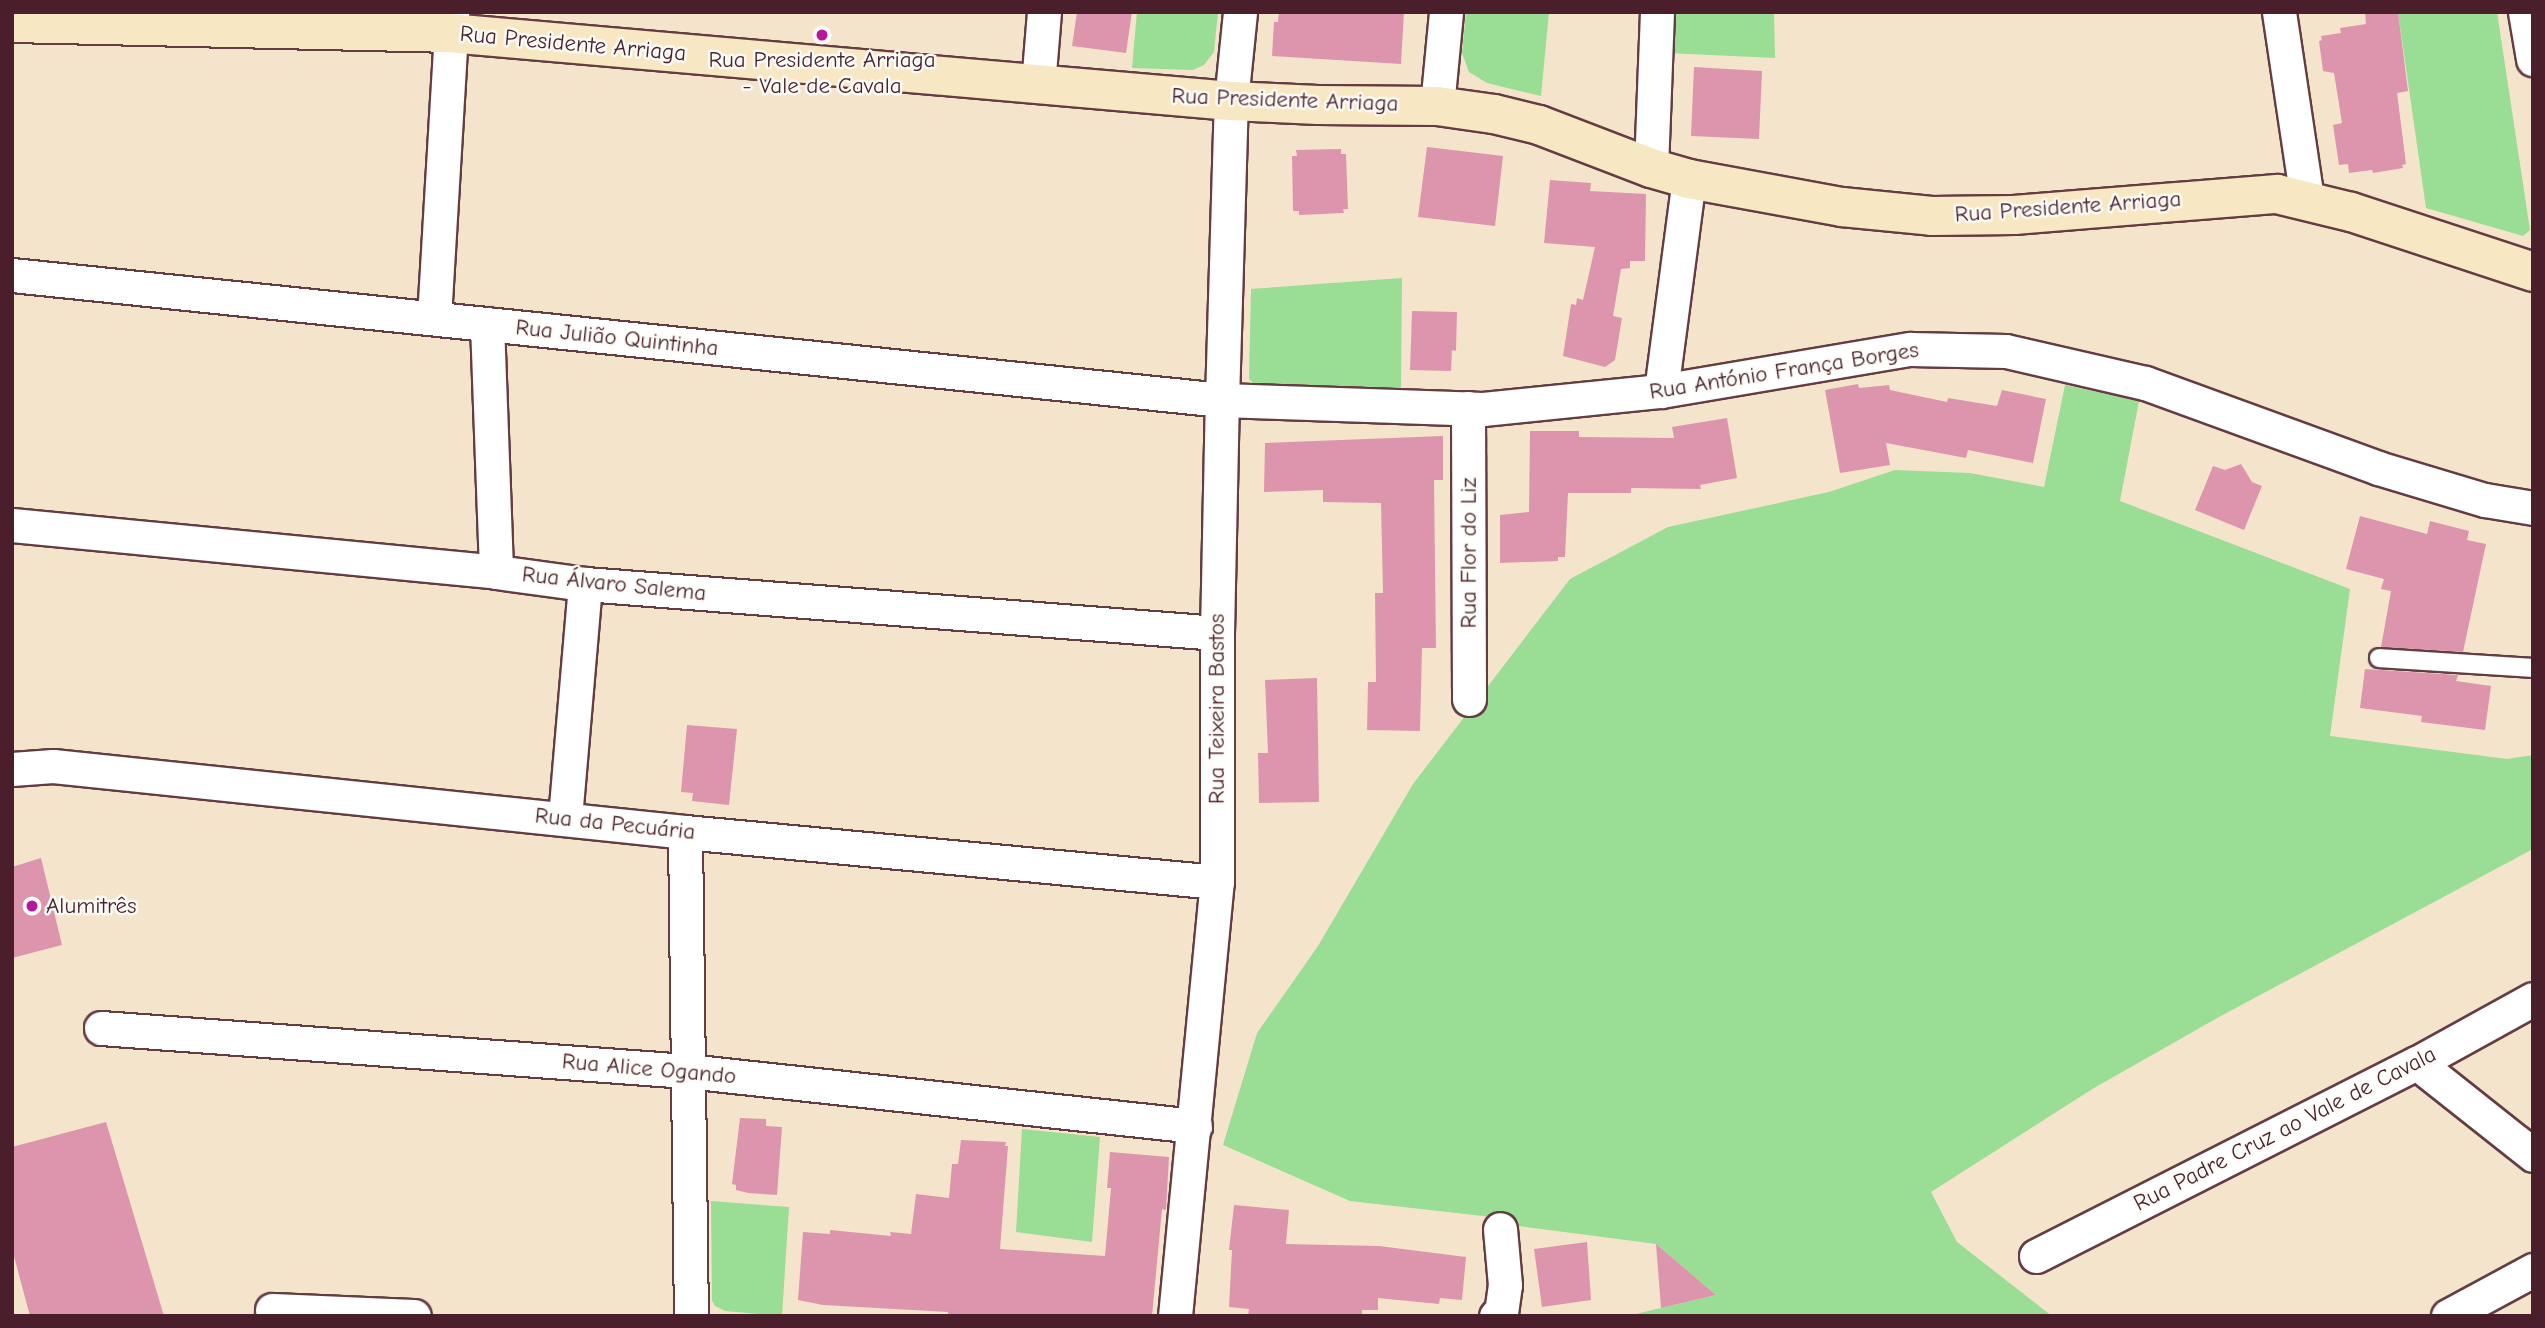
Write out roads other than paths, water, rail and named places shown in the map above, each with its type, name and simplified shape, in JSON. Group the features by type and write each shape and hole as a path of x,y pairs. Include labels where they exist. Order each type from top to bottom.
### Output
{"street":[{"path":"1038,85 1044,12"},
{"name":"Rua Teixeira Bastos","path":"1175,1316 1217,882 1217,633 1222,400 1231,100 1240,12"},
{"path":"1437,106 1446,12"},
{"path":"1651,168 1657,12"},
{"path":"2279,12 2307,199"},
{"path":"2525,12 2533,59"},
{"name":"Rua Presidente Arriaga","path":"12,23 79,19 451,22 1038,85 1318,105 1437,106 1494,114 1539,125 1651,168 1689,179 1842,207 1932,216 2014,215 2277,194 2307,199 2533,272"},
{"path":"434,318 451,22"},
{"path":"1661,391 1689,179"},
{"name":"Rua Julião Quintinha","path":"12,275 1222,400"},
{"path":"487,324 495,572"},
{"name":"Rua António França Borges","path":"1222,400 1468,408 1661,391 1910,349 2006,351 2146,383 2378,468 2485,499 2533,508"},
{"name":"Rua Flor do Liz","path":"1468,408 1469,699"},
{"name":"Rua Álvaro Salema","path":"12,525 495,572 585,584 1217,633"},
{"path":"565,818 585,584"},
{"name":"Rua da Pecuária","path":"12,769 53,766 685,832 1217,882"},
{"path":"685,832 691,1316"},
{"name":"Rua Padre Cruz ao Vale de Cavala","path":"2036,1256 2417,1063 2533,999"},
{"name":"Rua Alice Ogando","path":"101,1028 687,1071 1195,1126"},
{"path":"2417,1063 2533,1155"},
{"path":"1496,1316 1500,1312 1505,1285 1500,1229"},
{"path":"2455,1314 2533,1270"},
{"path":"272,1310 414,1316"}],"lane":[{"path":"2379,658 2533,668"}],"place":[{"name":"Rua Presidente Arriaga - Vale de Cavala","path":"822,35"},
{"name":"Alumitrês","path":"32,906"}]}
